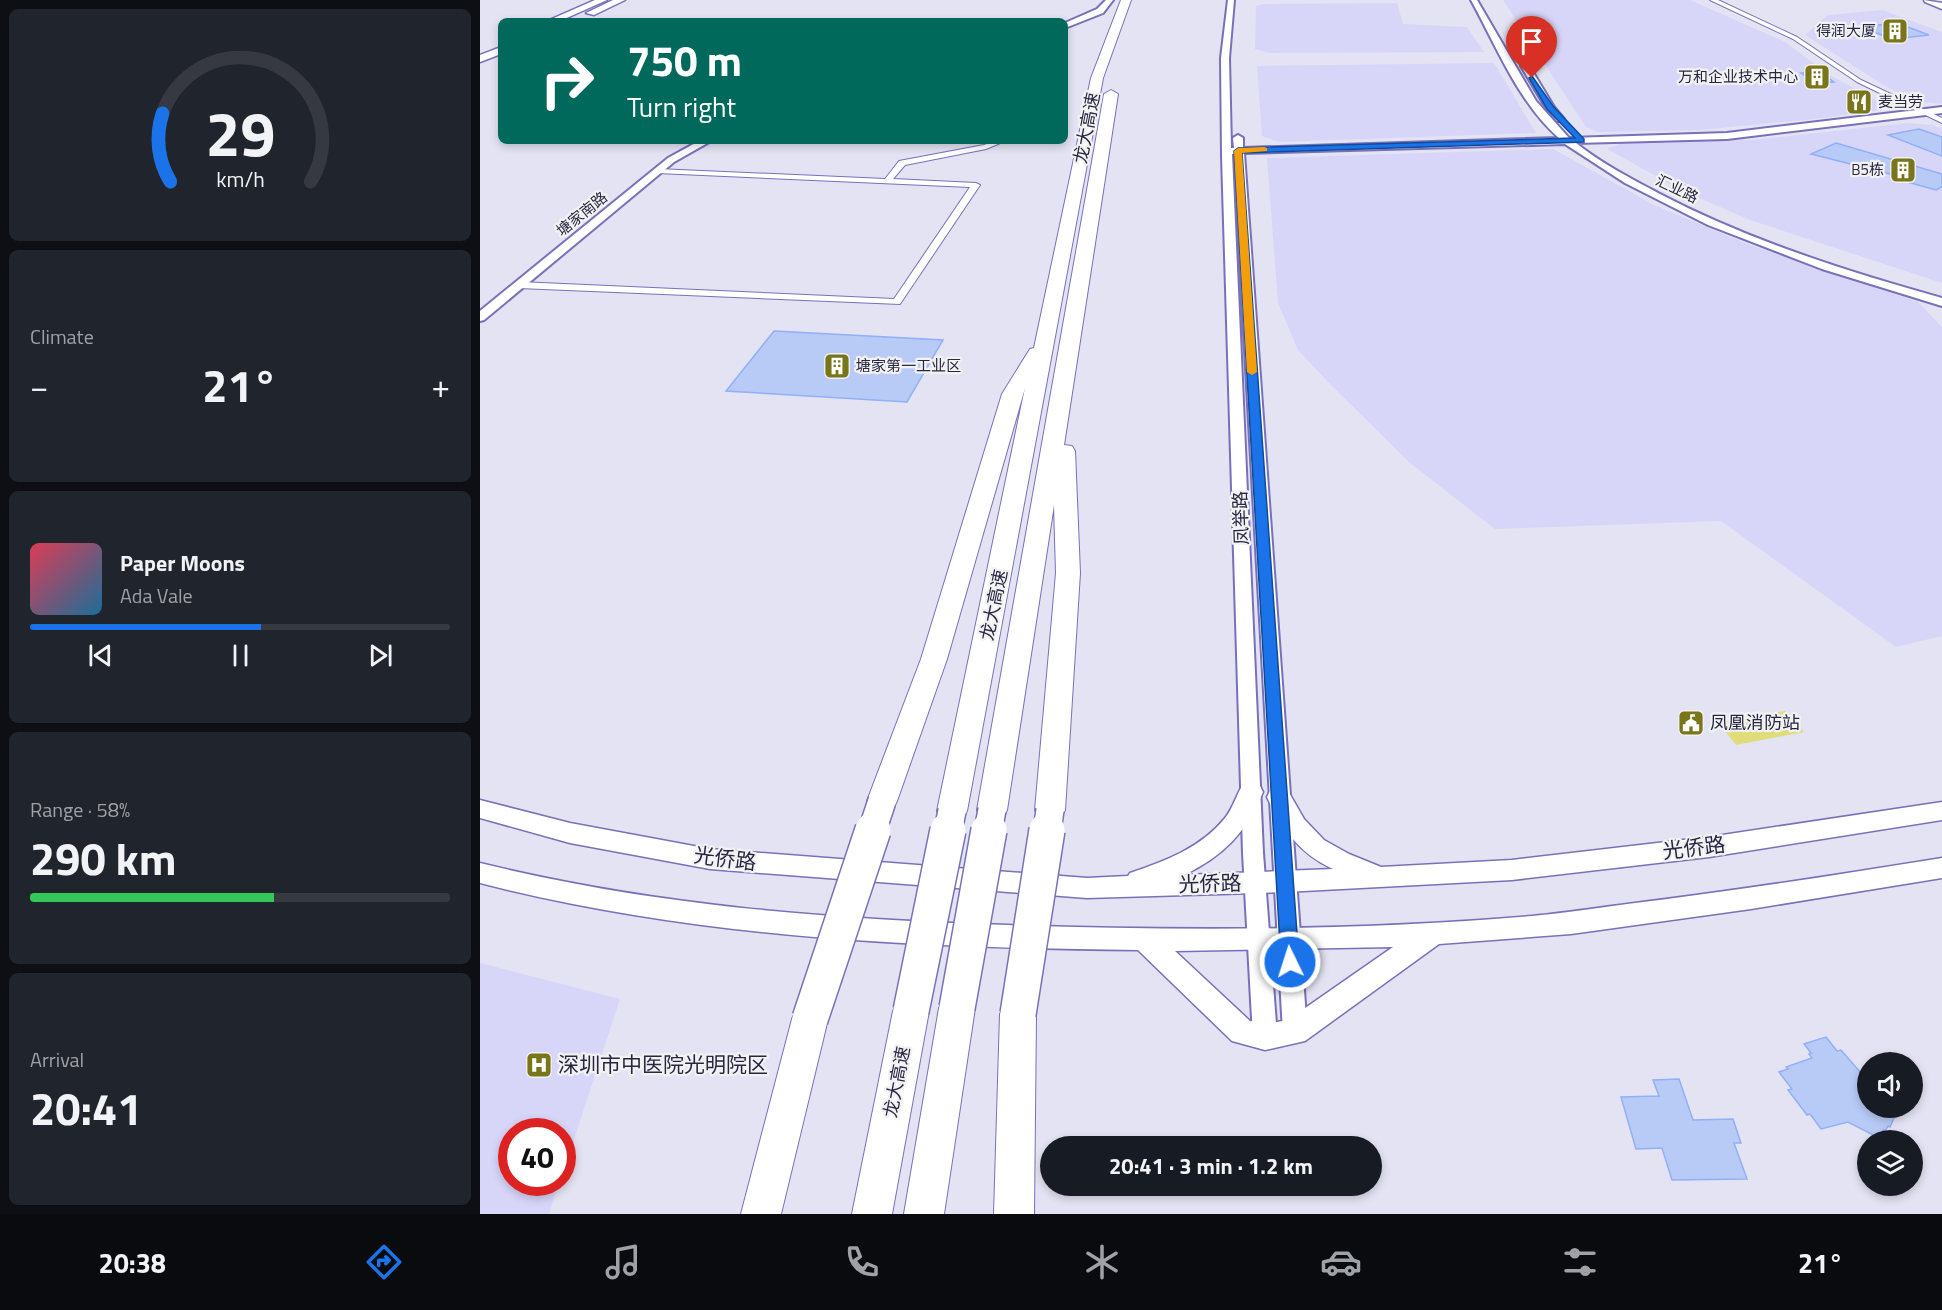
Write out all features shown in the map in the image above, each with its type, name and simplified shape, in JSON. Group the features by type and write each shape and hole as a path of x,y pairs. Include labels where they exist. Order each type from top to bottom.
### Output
{"highway":[{"name":"龙大高速","path":"1119,59 1126,9"},
{"name":"龙大高速","path":"924,1214 1066,368 1072,259 1097,78 1126,9"},
{"name":"龙大高速","path":"872,1214 1047,338 1072,259 1114,78"},
{"path":"761,1214 810,1019 882,801 934,659 1012,394 1047,338"},
{"path":"1014,1214 1018,1014 1050,810 1068,573 1064,447 1066,368"}],"main road":[{"path":"559,18 603,0"},
{"path":"578,18 621,0"},
{"path":"1928,0 1942,6"},
{"path":"480,51 498,43"},
{"path":"480,59 498,51"},
{"path":"1104,887 1126,884 1161,873 1207,850 1232,828 1247,804 1251,792"},
{"path":"1279,797 1293,824 1320,852 1352,866 1398,876"},
{"name":"光侨路","path":"480,809 570,833 710,858 871,873 1104,887 1285,882 1512,870 1709,846 1942,811"},
{"path":"480,873 526,886 677,914 849,931 1075,939 1289,939 1533,927 1720,904 1942,868"},
{"path":"1144,939 1242,1032 1265,1037 1295,1032 1435,932"}],"street":[{"path":"1068,22 1091,10 1102,0"},
{"path":"1068,23 1100,11 1110,0"},
{"name":"凤举路","path":"1231,0 1225,58 1295,1032"},
{"name":"凤举路","path":"1239,0 1233,57 1233,151 1251,792 1265,1037"},
{"name":"汇业路","path":"1474,0 1536,108 1568,141 1629,181 1720,226 1852,275 1942,302"},
{"path":"1485,0 1503,29"},
{"path":"1713,0 1795,38 1859,81 1942,122"},
{"name":"汇业路","path":"1520,58 1550,108 1582,140 1642,179 1722,218 1809,252 1942,294"},
{"path":"1233,151 1763,133 1942,110"},
{"name":"塘家南路","path":"480,317 657,171 679,155 700,144"},
{"path":"887,181 903,163 994,144"},
{"path":"519,285 897,302 976,185 657,171"}],"shaded area":[{"path":"1503,0 1690,0 1785,42 1828,74 1881,103 1886,109 1815,119 1699,130 1598,132 1586,127"},
{"path":"1397,3 1403,24 1467,27 1484,52 1270,53 1255,49 1256,6 1263,4"},
{"path":"1882,10 1942,32 1942,104 1915,101 1885,86 1805,35 1828,15"},
{"path":"1494,63 1536,133 1279,142 1262,136 1257,66"},
{"path":"1907,123 1932,125 1942,129 1942,283 1750,220 1683,191 1607,149 1621,143 1638,141 1752,140"},
{"path":"1553,149 1654,205 1750,245 1918,302 1942,327 1942,636 1896,647 1721,521 1495,529 1410,463 1298,350 1278,303 1267,158"},
{"path":"1785,711 1804,732 1736,745 1718,722"},
{"name":"深圳市中医院光明院区","path":"480,963 620,999 576,1133 576,1118 498,1118 498,1196 555,1196 549,1214 480,1214"}],"building":[{"name":"得润大厦","path":"1897,23 1929,35 1892,39 1861,27"},
{"name":"万和企业技术中心","path":"1819,71 1834,82 1815,83 1801,73"},
{"path":"1919,129 1942,137 1942,156 1888,135"},
{"name":"B5栋","path":"1836,143 1942,174 1942,187 1936,190 1893,178 1898,176 1811,154"},
{"name":"塘家第一工业区","path":"774,331 943,340 907,402 726,391"},
{"path":"1826,1037 1837,1051 1841,1050 1857,1068 1857,1118 1894,1118 1890,1127 1888,1126 1886,1130 1864,1130 1848,1122 1821,1129 1788,1090 1792,1089 1779,1072 1788,1069 1786,1067 1812,1058 1804,1044"},
{"path":"1679,1079 1693,1120 1733,1119 1741,1143 1734,1143 1747,1179 1672,1180 1662,1148 1636,1149 1621,1097 1659,1096 1653,1080"}],"slow traffic":[{"path":"1252,372 1238,151 1264,150"}],"place":[{"name":"得润大厦","path":"1895,31"},
{"name":"万和企业技术中心","path":"1817,77"},
{"name":"麦当劳","path":"1859,102"},
{"name":"B5栋","path":"1903,170"},
{"name":"塘家第一工业区","path":"837,366"},
{"name":"凤凰消防站","path":"1691,723"},
{"name":"深圳市中医院光明院区","path":"539,1065"}],"route":[{"path":"1290,962 1238,151 1582,140 1550,108 1532,78"}]}
